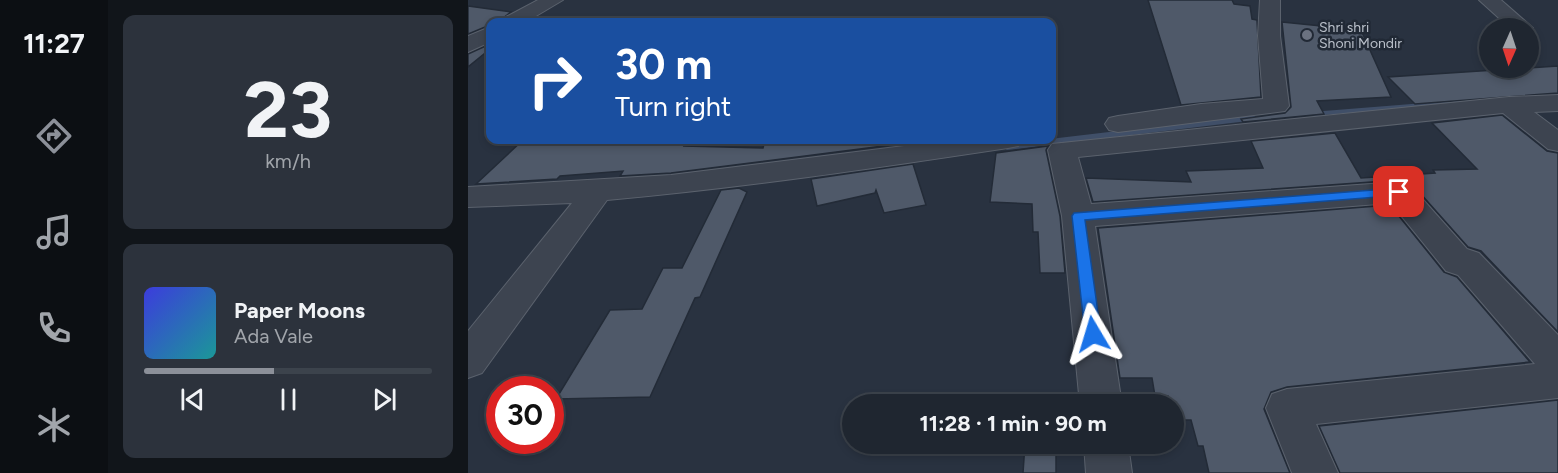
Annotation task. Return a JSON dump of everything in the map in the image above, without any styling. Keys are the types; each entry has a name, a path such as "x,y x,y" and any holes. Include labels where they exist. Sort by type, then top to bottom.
{"street":[{"path":"519,18 553,0"},
{"path":"1056,132 1201,112 1276,106 1269,36 1270,0"},
{"path":"1490,0 1510,18"},
{"path":"468,45 486,35"},
{"path":"1100,394 1078,216 1062,150 1509,105 1558,103"},
{"path":"1509,105 1558,143"},
{"path":"468,197 599,190 853,162 980,144"},
{"path":"468,361 599,190"},
{"path":"1078,216 1399,192 1458,262 1467,262 1558,362"},
{"path":"1316,473 1287,408 1558,380"},
{"path":"1107,454 1109,473"}],"building":[{"path":"1148,0 1232,0 1234,4 1250,6 1252,19 1257,20 1261,97 1181,105"},
{"path":"468,6 511,12 503,18 486,18 486,27 468,34"},
{"path":"1282,22 1361,30 1391,97 1317,101 1324,114 1243,122 1241,119 1285,113 1291,107"},
{"path":"486,46 486,52 468,67 468,54"},
{"path":"1558,66 1558,93 1415,104 1388,77 1479,71 1479,78 1539,78 1539,67"},
{"path":"1502,115 1547,151 1558,153 1558,332 1481,251 1468,247 1411,183 1399,180 1093,202 1086,178 1191,182 1186,171 1263,168 1251,141 1335,133 1361,178 1435,173 1433,170 1477,169 1432,123"},
{"path":"519,144 685,144 684,146 763,148 764,144 891,144 671,173 620,176 623,171 560,176 557,179 476,184"},
{"path":"1048,146 1046,150 1060,216 1065,273 1040,273 1038,232 1033,232 1032,204 990,202 996,153"},
{"path":"913,164 926,205 884,213 876,190 875,193 817,206 811,179"},
{"path":"739,188 747,192 700,297 695,298 650,397 564,399 564,386 610,310 642,309 663,268 682,268 721,190"},
{"path":"1390,205 1444,272 1457,277 1530,362 1287,387 1271,392 1264,409 1290,473 1209,473 1203,446 1198,446 1191,420 1184,420 1184,394 1155,394 1152,378 1120,378 1098,228"},
{"path":"1558,400 1558,473 1340,473 1319,426"},
{"path":"1024,454 1056,454 1056,473 1023,473"}],"waterway":[{"path":"1311,114 1487,100"},
{"path":"1056,141 1253,118"},
{"path":"1007,147 1032,144"}],"place":[{"name":"Shri shri Shoni Mondir","path":"1307,35"}],"route":[{"path":"1093,334 1078,216 1399,192"}]}
